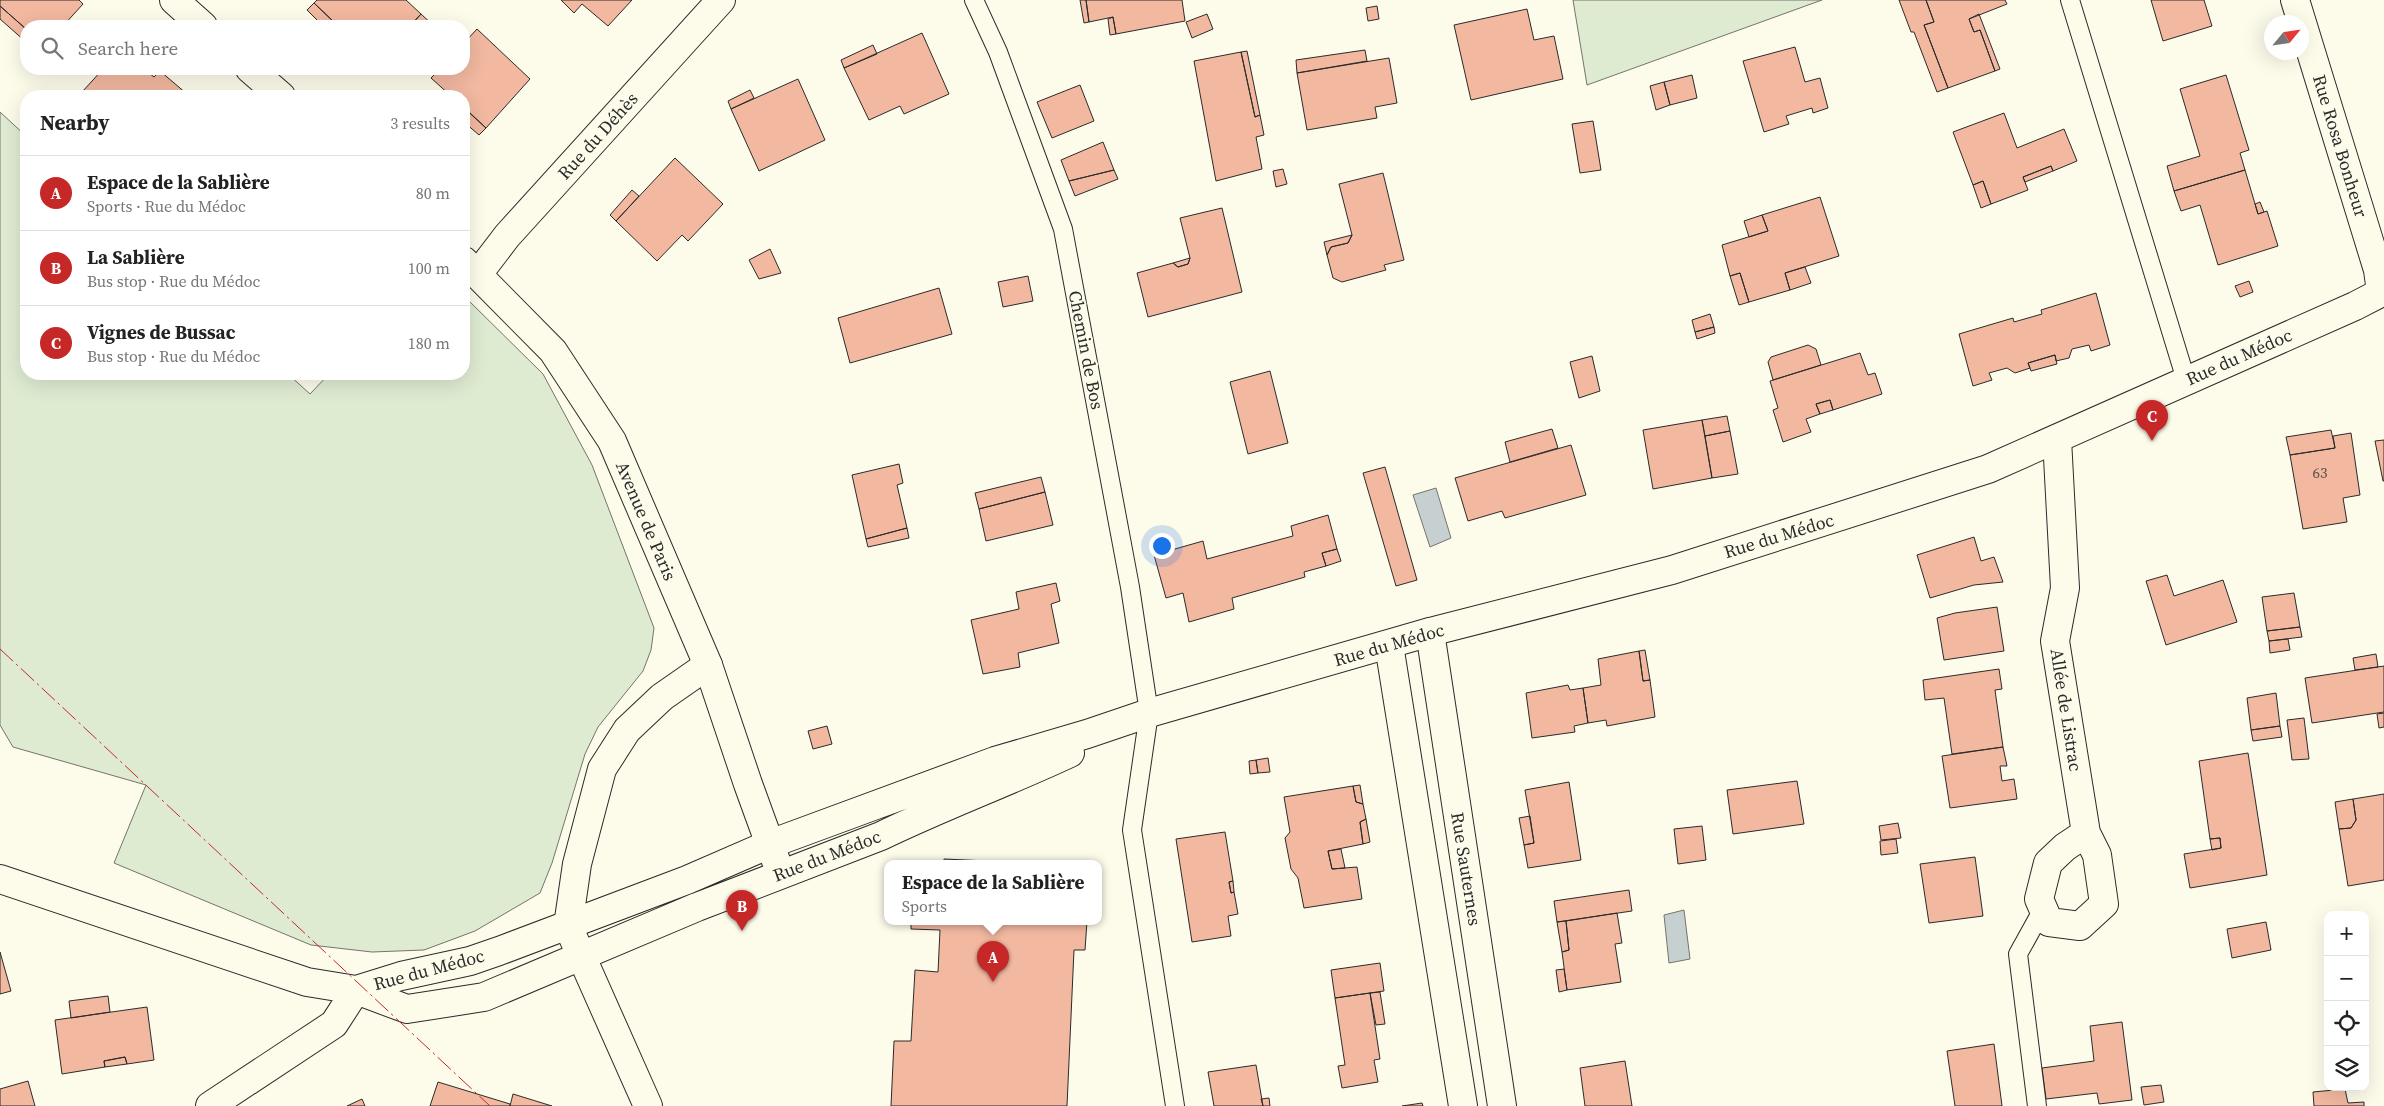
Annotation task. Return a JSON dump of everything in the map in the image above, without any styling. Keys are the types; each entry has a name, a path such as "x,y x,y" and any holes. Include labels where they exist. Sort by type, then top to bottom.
{"street":[{"path":"174,0 196,20"},
{"name":"Rue du Déhès","path":"471,268 507,236 721,0"},
{"name":"Rue Rosa Bonheur","path":"2295,0 2378,270 2383,292"},
{"path":"257,75 274,90"},
{"name":"Avenue de Paris","path":"471,268 553,351 612,440 708,665 765,833 782,874"},
{"name":"Rue du Médoc","path":"356,990 401,976 470,961 568,926 687,880 765,833 1087,734 1149,713 1430,632 1682,567 1988,469 2383,292"},
{"name":"Allée de Listrac","path":"2043,909 2049,922 2080,926 2104,904 2096,855 2086,833 2055,641 2065,588 2057,439"},
{"name":"Rue Sauternes","path":"1430,632 1502,1106"},
{"path":"1390,645 1463,1106"},
{"path":"648,1106 568,926 577,864 602,769 627,730 662,697 708,665"},
{"name":"Rue du Médoc","path":"0,878 307,982 356,990 407,1009 484,997 697,907 881,836 910,822 1006,783 1092,744 1149,713"},
{"path":"2043,909 2039,898 2048,863 2065,847 2086,833"},
{"path":"211,1106 334,1024 356,990"}],"lane":[{"name":"Chemin de Bos","path":"974,0 998,52 1063,229 1130,587 1149,713 1132,830 1175,1106"},
{"path":"2070,0 2186,380"},
{"path":"2037,1106 2018,954 2043,909"}],"green space":[{"path":"1573,0 1822,0 1587,85"},
{"path":"0,112 20,130 20,380 295,380 310,394 323,380 470,380 470,302 543,374 592,465 654,628 651,650 643,671 598,727 585,754 552,863 540,893 475,931 424,950 372,952 311,945 114,863 146,785 13,747 0,725"}],"shaded area":[{"path":"1436,488 1451,538 1430,547 1413,495"},
{"path":"1684,910 1690,959 1669,963 1664,915"}],"building":[{"path":"0,0 79,0 83,4 68,20 20,20 20,24 0,6"},
{"path":"317,0 406,0 421,14 416,20 332,20 314,3"},
{"path":"561,0 632,0 608,26 582,4 574,13"},
{"path":"1080,0 1086,0 1089,22 1084,23"},
{"path":"1086,0 1182,0 1185,21 1116,34 1113,17 1089,22"},
{"path":"1899,0 1926,0 1934,22 1924,25 1948,88 1937,92 1914,32 1911,32"},
{"path":"1926,0 2005,0 2007,4 1969,19 1974,32 1980,30 1995,71 1948,88 1924,25 1934,22"},
{"path":"2151,0 2204,0 2212,26 2163,41"},
{"path":"314,3 332,20 317,20 307,10"},
{"path":"0,6 20,24 20,37 0,19"},
{"path":"1377,6 1379,19 1368,21 1366,8"},
{"path":"1527,9 1534,40 1554,36 1563,79 1471,100 1454,25"},
{"path":"421,14 428,20 416,20"},
{"path":"1207,14 1213,29 1192,38 1186,22"},
{"path":"1979,14 2000,69 1995,71 1980,30 1974,32 1969,19"},
{"path":"1113,17 1116,34 1110,35 1108,19"},
{"path":"477,29 530,79 486,128 470,113 470,90 444,90 431,78 434,75 470,75 470,37"},
{"path":"922,33 949,94 904,114 900,106 869,120 844,68"},
{"path":"873,45 877,54 844,68 841,60"},
{"path":"1795,47 1805,82 1820,78 1828,108 1813,113 1812,108 1786,116 1789,124 1764,132 1743,61"},
{"path":"1365,50 1367,61 1297,73 1296,60"},
{"path":"1247,51 1260,115 1255,117 1241,52"},
{"path":"1241,52 1255,117 1260,115 1264,135 1256,137 1262,169 1216,181 1194,61"},
{"path":"1389,58 1397,103 1375,107 1377,118 1307,130 1297,73"},
{"path":"98,75 152,75 154,77 156,75 165,75 182,90 84,90"},
{"path":"1692,75 1697,98 1670,105 1664,82"},
{"path":"2226,75 2249,150 2240,153 2245,170 2174,191 2167,166 2200,156 2180,89"},
{"path":"798,79 825,140 759,171 731,109"},
{"path":"1664,82 1670,105 1656,110 1650,86"},
{"path":"1080,85 1094,121 1052,138 1037,102"},
{"path":"750,90 754,98 731,109 728,101"},
{"path":"470,113 486,128 479,135 470,127"},
{"path":"2004,113 2017,148 2064,129 2077,161 2053,171 2051,166 2023,177 2028,190 1991,204 1983,181 1973,185 1953,132"},
{"path":"1593,121 1601,170 1580,173 1572,124"},
{"path":"1103,142 1114,170 1069,181 1061,160"},
{"path":"675,158 723,204 688,241 682,235 657,261 616,221"},
{"path":"2051,166 2053,171 2025,182 2023,177"},
{"path":"1283,169 1287,184 1276,187 1273,171"},
{"path":"1114,170 1118,179 1075,196 1069,181"},
{"path":"2245,170 2258,214 2267,211 2278,246 2218,265 2200,205 2181,211 2174,191"},
{"path":"1383,173 1404,260 1384,265 1386,270 1342,282 1333,278 1327,255 1331,247 1348,243 1352,235 1339,184"},
{"path":"1983,181 1991,204 1981,208 1973,185"},
{"path":"632,190 639,196 616,221 610,215"},
{"path":"1820,197 1839,256 1785,273 1790,290 1749,302 1740,273 1730,276 1722,245 1768,231 1762,215"},
{"path":"2260,202 2264,212 2258,214 2255,204"},
{"path":"1222,208 1242,292 1148,317 1137,273 1173,263 1178,267 1188,264 1190,258 1180,218"},
{"path":"1762,215 1768,231 1749,237 1744,221"},
{"path":"1352,235 1348,243 1331,247 1327,255 1324,242"},
{"path":"770,249 781,273 759,279 749,260"},
{"path":"1190,258 1188,264 1178,267 1173,263"},
{"path":"1805,267 1811,283 1790,290 1785,273"},
{"path":"1740,273 1749,302 1739,305 1730,276"},
{"path":"1028,276 1033,301 1003,307 998,282"},
{"path":"2249,281 2253,292 2240,297 2235,286"},
{"path":"939,288 952,334 850,363 838,318"},
{"path":"2096,293 2110,345 2091,351 2089,345 2072,349 2069,358 2056,361 2055,355 2028,363 2030,368 2015,373 2007,368 1989,373 1992,380 1973,386 1959,334 2013,318 2014,322 2042,314 2041,310"},
{"path":"1710,314 1714,327 1695,332 1692,320"},
{"path":"1714,327 1715,333 1697,339 1695,332"},
{"path":"1808,345 1816,349 1821,365 1773,380 1768,362 1771,357"},
{"path":"1860,353 1868,375 1875,373 1882,394 1833,410 1830,400 1816,404 1820,414 1806,419 1811,432 1783,442 1773,410 1778,408 1770,381"},
{"path":"2055,355 2057,364 2031,371 2028,363"},
{"path":"1592,356 1600,391 1579,398 1570,362"},
{"path":"1270,371 1288,443 1248,454 1230,382"},
{"path":"1830,400 1833,410 1820,414 1816,404"},
{"path":"1727,416 1730,431 1705,436 1702,420"},
{"path":"1702,420 1712,478 1653,489 1643,430"},
{"path":"1552,429 1558,448 1510,462 1505,442"},
{"path":"2331,430 2335,448 2290,455 2286,437"},
{"path":"1730,431 1738,474 1712,478 1705,436"},
{"path":"2351,433 2360,495 2343,498 2347,522 2303,529 2290,455 2335,448 2333,436"},
{"path":"2384,440 2384,481 2383,481 2375,441"},
{"path":"1571,445 1586,495 1505,518 1502,511 1468,521 1455,478"},
{"path":"899,464 903,483 897,485 907,528 866,539 852,475"},
{"path":"1385,467 1417,580 1396,586 1363,473"},
{"path":"1041,477 1045,492 979,509 975,493"},
{"path":"1045,492 1053,525 986,541 979,509"},
{"path":"1328,515 1337,549 1322,553 1326,566 1304,572 1305,577 1232,598 1234,609 1189,622 1183,593 1166,598 1154,555 1203,541 1207,559 1293,536 1291,526"},
{"path":"907,528 909,538 868,547 866,539"},
{"path":"1974,537 1981,561 1994,557 2003,582 1974,585 1930,598 1917,555"},
{"path":"1337,549 1341,561 1326,566 1322,553"},
{"path":"2167,575 2174,596 2223,580 2237,622 2166,645 2146,581"},
{"path":"1056,583 1060,601 1051,604 1059,643 1018,653 1020,667 983,674 971,620 1019,609 1016,592"},
{"path":"2294,593 2300,627 2267,631 2262,597"},
{"path":"1997,607 2004,651 1944,660 1937,618 1955,613"},
{"path":"2300,627 2302,637 2269,641 2267,631"},
{"path":"2288,639 2290,650 2270,653 2269,641"},
{"path":"1645,650 1650,680 1643,681 1639,651"},
{"path":"1639,651 1643,681 1650,680 1655,717 1607,726 1606,720 1588,723 1583,688 1601,685 1598,659"},
{"path":"2376,654 2378,667 2355,670 2353,658"},
{"path":"2384,666 2384,712 2312,723 2305,678"},
{"path":"1999,669 2002,689 1995,690 2003,747 1952,754 1944,698 1925,700 1923,680"},
{"path":"1568,685 1570,690 1583,688 1588,723 1574,726 1575,732 1532,738 1526,693"},
{"path":"2276,693 2280,726 2251,730 2247,698"},
{"path":"2384,713 2384,727 2379,728 2377,714"},
{"path":"2304,718 2309,759 2292,760 2287,720"},
{"path":"827,726 832,744 813,749 808,731"},
{"path":"2280,726 2282,737 2253,741 2251,730"},
{"path":"2003,747 2007,766 2000,766 2002,781 2014,779 2017,799 1950,808 1942,756"},
{"path":"2248,753 2267,875 2190,888 2184,854 2221,848 2220,838 2210,839 2199,761"},
{"path":"1268,758 1270,772 1258,773 1256,760"},
{"path":"1256,760 1258,773 1250,774 1249,761"},
{"path":"1797,781 1804,824 1733,834 1727,790"},
{"path":"1569,782 1581,860 1528,868 1524,845 1534,843 1525,790"},
{"path":"1360,785 1363,804 1356,802 1353,786"},
{"path":"1353,786 1356,802 1363,804 1366,819 1360,822 1363,844 1328,851 1332,869 1357,867 1362,899 1304,908 1298,878 1291,869 1285,838 1290,832 1284,797"},
{"path":"2384,794 2384,880 2348,886 2339,829 2351,828 2356,820 2353,799"},
{"path":"2353,799 2356,820 2351,828 2339,829 2335,802"},
{"path":"1530,816 1534,843 1524,845 1519,818"},
{"path":"1366,819 1370,842 1363,844 1360,822"},
{"path":"1898,823 1901,838 1881,840 1879,826"},
{"path":"1702,826 1706,860 1678,864 1674,829"},
{"path":"1225,832 1233,881 1229,882 1231,893 1234,892 1238,914 1228,916 1231,936 1192,942 1176,839"},
{"path":"2220,838 2221,848 2212,850 2210,839"},
{"path":"1896,839 1898,853 1881,855 1880,841"},
{"path":"1341,849 1345,868 1332,869 1328,851"},
{"path":"1975,857 1983,916 1929,923 1920,864"},
{"path":"1233,881 1234,892 1231,893 1229,882"},
{"path":"1629,890 1632,911 1557,922 1554,901"},
{"path":"1617,913 1622,943 1615,944 1621,982 1567,990 1562,952 1569,950 1566,921"},
{"path":"1566,921 1569,950 1562,952 1557,922"},
{"path":"2266,922 2271,950 2232,958 2227,929"},
{"path":"911,925 1087,925 1085,950 1074,950 1067,1106 891,1106 894,1041 911,1041 915,970 938,972 940,930 911,929"},
{"path":"0,952 11,991 0,994"},
{"path":"1380,963 1384,991 1335,998 1331,970"},
{"path":"1564,969 1567,990 1559,992 1556,970"},
{"path":"1380,992 1385,1024 1376,1025 1370,993"},
{"path":"1370,993 1380,1059 1374,1060 1378,1082 1342,1088 1338,1066 1345,1065 1335,998"},
{"path":"108,996 110,1012 71,1018 69,1001"},
{"path":"147,1007 154,1060 127,1064 125,1057 104,1061 105,1067 62,1074 55,1020"},
{"path":"2122,1022 2132,1100 2099,1104 2097,1093 2046,1099 2042,1068 2094,1061 2090,1026"},
{"path":"1994,1044 2002,1106 1955,1106 1947,1051"},
{"path":"125,1057 127,1064 105,1067 104,1061"},
{"path":"1625,1061 1632,1106 1585,1106 1580,1068"},
{"path":"1256,1065 1263,1106 1214,1106 1208,1072"},
{"path":"28,1081 35,1106 0,1106 0,1089"},
{"path":"438,1082 510,1104 510,1106 430,1106"},
{"path":"2161,1085 2164,1102 2144,1105 2141,1087"},
{"path":"2345,1091 2348,1103 2364,1102 2364,1106 2314,1106 2313,1092"},
{"path":"513,1094 552,1106 510,1106"},
{"path":"1269,1098 1270,1106 1263,1106 1261,1099"},
{"path":"362,1099 365,1106 347,1106"},
{"path":"1422,1103 1423,1106 1402,1106"}],"power":[{"path":"0,649 490,1106"}],"place":[{"name":"Vignes de Bussac","path":"2152,441"},
{"name":"La Sablière","path":"742,931"},
{"name":"Espace de la Sablière","path":"993,982"}]}
